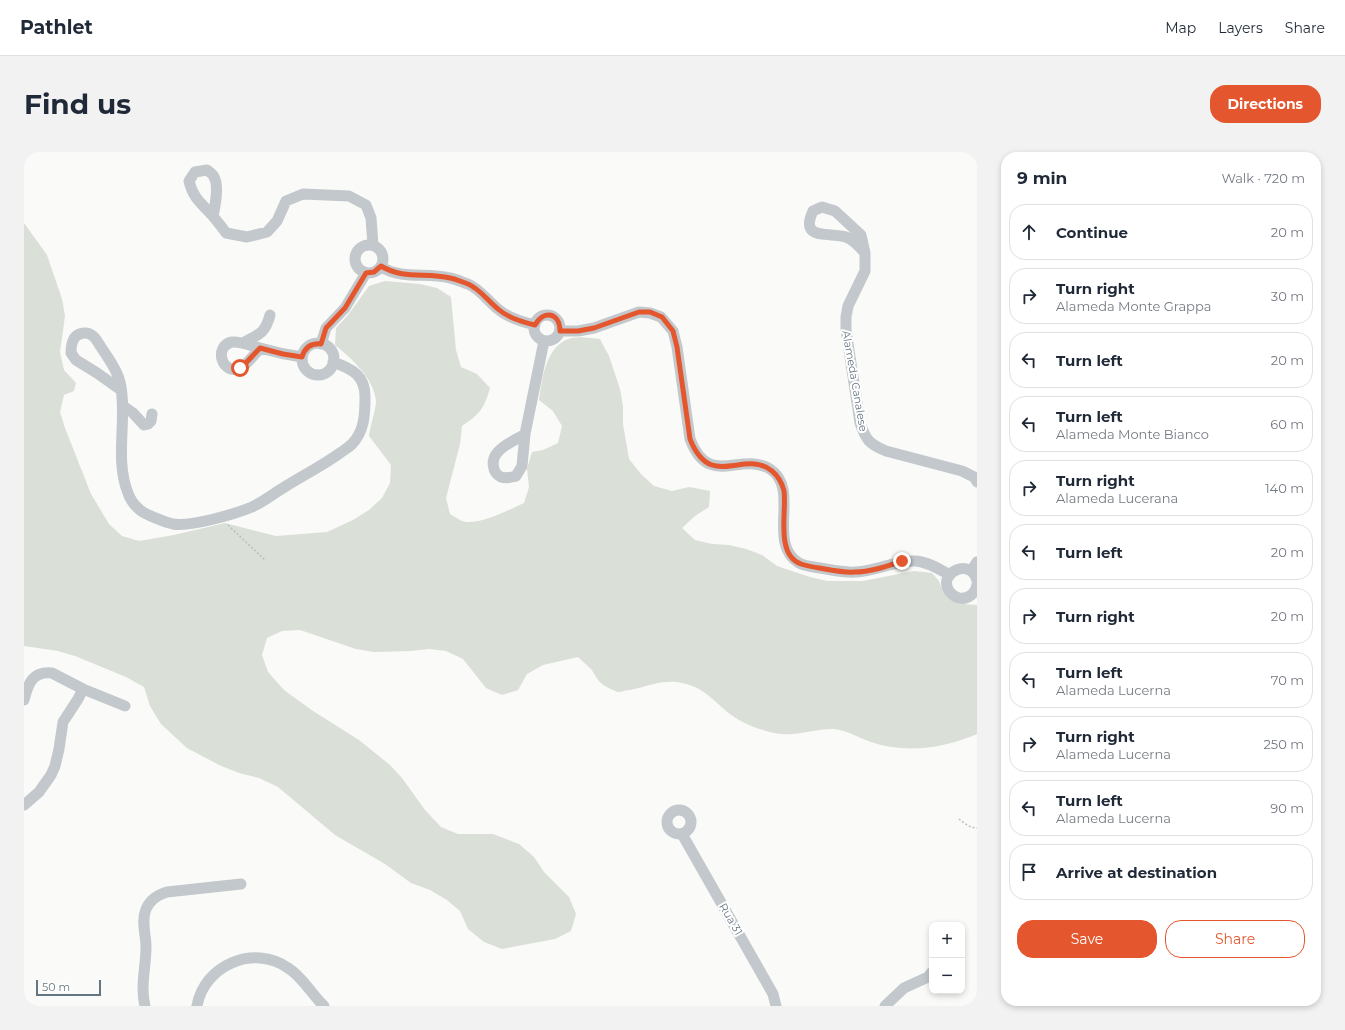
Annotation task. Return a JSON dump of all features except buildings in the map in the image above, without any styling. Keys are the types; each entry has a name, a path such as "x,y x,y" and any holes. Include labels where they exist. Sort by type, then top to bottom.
{"street":[{"path":"213,216 226,234 247,237 267,232 277,222 286,201 297,196 303,194 320,194 349,196 366,206 371,218 374,245"},
{"name":"Alameda Canalese","path":"866,253 855,242 846,237 815,234 810,228 808,220 813,211 822,207 835,211 861,236 866,253 865,271 848,306 846,317 846,330 860,423 865,438 874,446 886,451 962,471 974,477 977,482"},
{"path":"369,244 374,245 381,250 384,258 381,266 374,272 366,273 361,271 356,264 355,255 360,247 369,244"},
{"path":"381,266 389,271 405,275 449,278 469,285 487,298 498,310 510,317 535,325"},
{"path":"321,344 326,328 345,308 366,273"},
{"path":"560,331 578,331 594,328 639,312 650,312 662,317 673,331 677,347 690,439 694,451 702,460 711,465 722,467 750,464 763,466 771,470 779,478 784,492 785,541 792,557 800,564 838,571 856,572 902,561 918,561 950,575"},
{"path":"243,343 262,332 266,327 270,315"},
{"path":"544,315 551,315 557,318 560,324 560,331 558,336 554,339 544,341 538,337 535,331 535,325 538,319 544,315"},
{"path":"121,390 97,372 76,360 71,353 73,339 77,334 86,332 93,336 112,365 119,380 121,390 123,406 122,460 124,478 133,504 140,510 174,524 188,524 219,517 253,506 332,458 352,444 361,432 365,416 365,387 354,372 346,366 333,362"},
{"path":"526,434 544,341"},
{"path":"260,348 240,368 231,369 227,367 222,360 222,351 224,347 232,342 243,343 283,354 302,357"},
{"path":"316,343 321,344 329,348 333,357 333,362 331,367 323,374 312,374 304,367 302,357 307,348 316,343"},
{"path":"123,406 133,413 144,425 148,424 152,414"},
{"path":"974,566 976,588 967,597 958,598 954,596 947,584 950,575 957,569 974,566"},
{"path":"24,700 30,681 36,676 44,673 52,673 126,706"},
{"path":"24,805 39,792 55,766 63,722 84,688"},
{"name":"Rua 31","path":"682,834 774,994 776,1006"},
{"path":"145,1006 143,994 146,952 144,919 146,908 149,903 157,896 167,892 240,884"},
{"path":"197,1006 203,988 210,978 219,970 238,960 258,958 274,961 289,968 301,979 312,994 324,1006"},
{"path":"885,1006 904,988 929,976"}],"path":[{"path":"219,517 266,561"},
{"path":"958,819 977,828"}],"shaded area":[{"path":"24,223 47,255 62,299 65,316 60,352 64,370 76,383 74,391 64,395 60,412 65,428 91,494 109,524 122,536 139,541 174,535 225,523 276,536 327,532 353,520 369,510 382,498 390,483 391,465 369,436 376,402 375,393 367,377 348,356 335,345 336,328 348,315 369,286 385,281 420,284 437,288 451,297 456,350 461,367 477,374 490,388 483,406 473,418 462,426 460,444 446,498 450,514 463,521 473,522 496,516 524,503 529,487 527,469 532,452 543,450 558,443 562,426 553,411 539,400 543,375 549,358 559,345 570,338 583,337 600,339 609,356 620,389 623,406 623,424 629,459 641,474 654,486 672,491 689,487 710,491 709,507 695,516 682,528 695,540 746,549 762,555 777,566 827,581 863,581 914,571 932,573 939,581 943,592 951,600 963,604 977,605 977,734 952,743 938,746 925,748 898,748 871,742 844,731 834,729 791,734 773,733 741,721 730,714 710,696 686,684 678,682 664,682 630,690 619,692 616,691 602,684 591,669 578,657 543,665 527,674 518,690 502,695 486,688 463,659 446,651 429,649 374,652 356,649 300,630 282,631 267,638 262,655 268,672 284,690 313,711 359,740 390,765 402,778 425,810 441,827 458,834 493,834 519,844 534,857 544,872 569,897 576,914 571,931 555,939 502,949 484,942 468,929 460,911 447,900 430,890 411,883 385,864 335,835 278,787 259,778 239,773 219,765 187,748 161,724 150,706 144,687 126,677 75,656 58,651 24,646"}],"route":[{"path":"240,368 260,348 302,357 304,352 311,345 316,343 321,344 326,328 345,308 366,273 374,272 381,266 389,271 405,275 449,278 469,285 487,298 498,310 522,322 535,325 538,319 544,315 551,315 557,318 560,324 560,331 578,331 594,328 639,312 650,312 662,317 673,331 677,347 690,439 694,451 702,460 711,465 722,467 750,464 763,466 771,470 779,478 784,492 785,541 792,557 800,564 838,571 856,572 902,561"}]}
